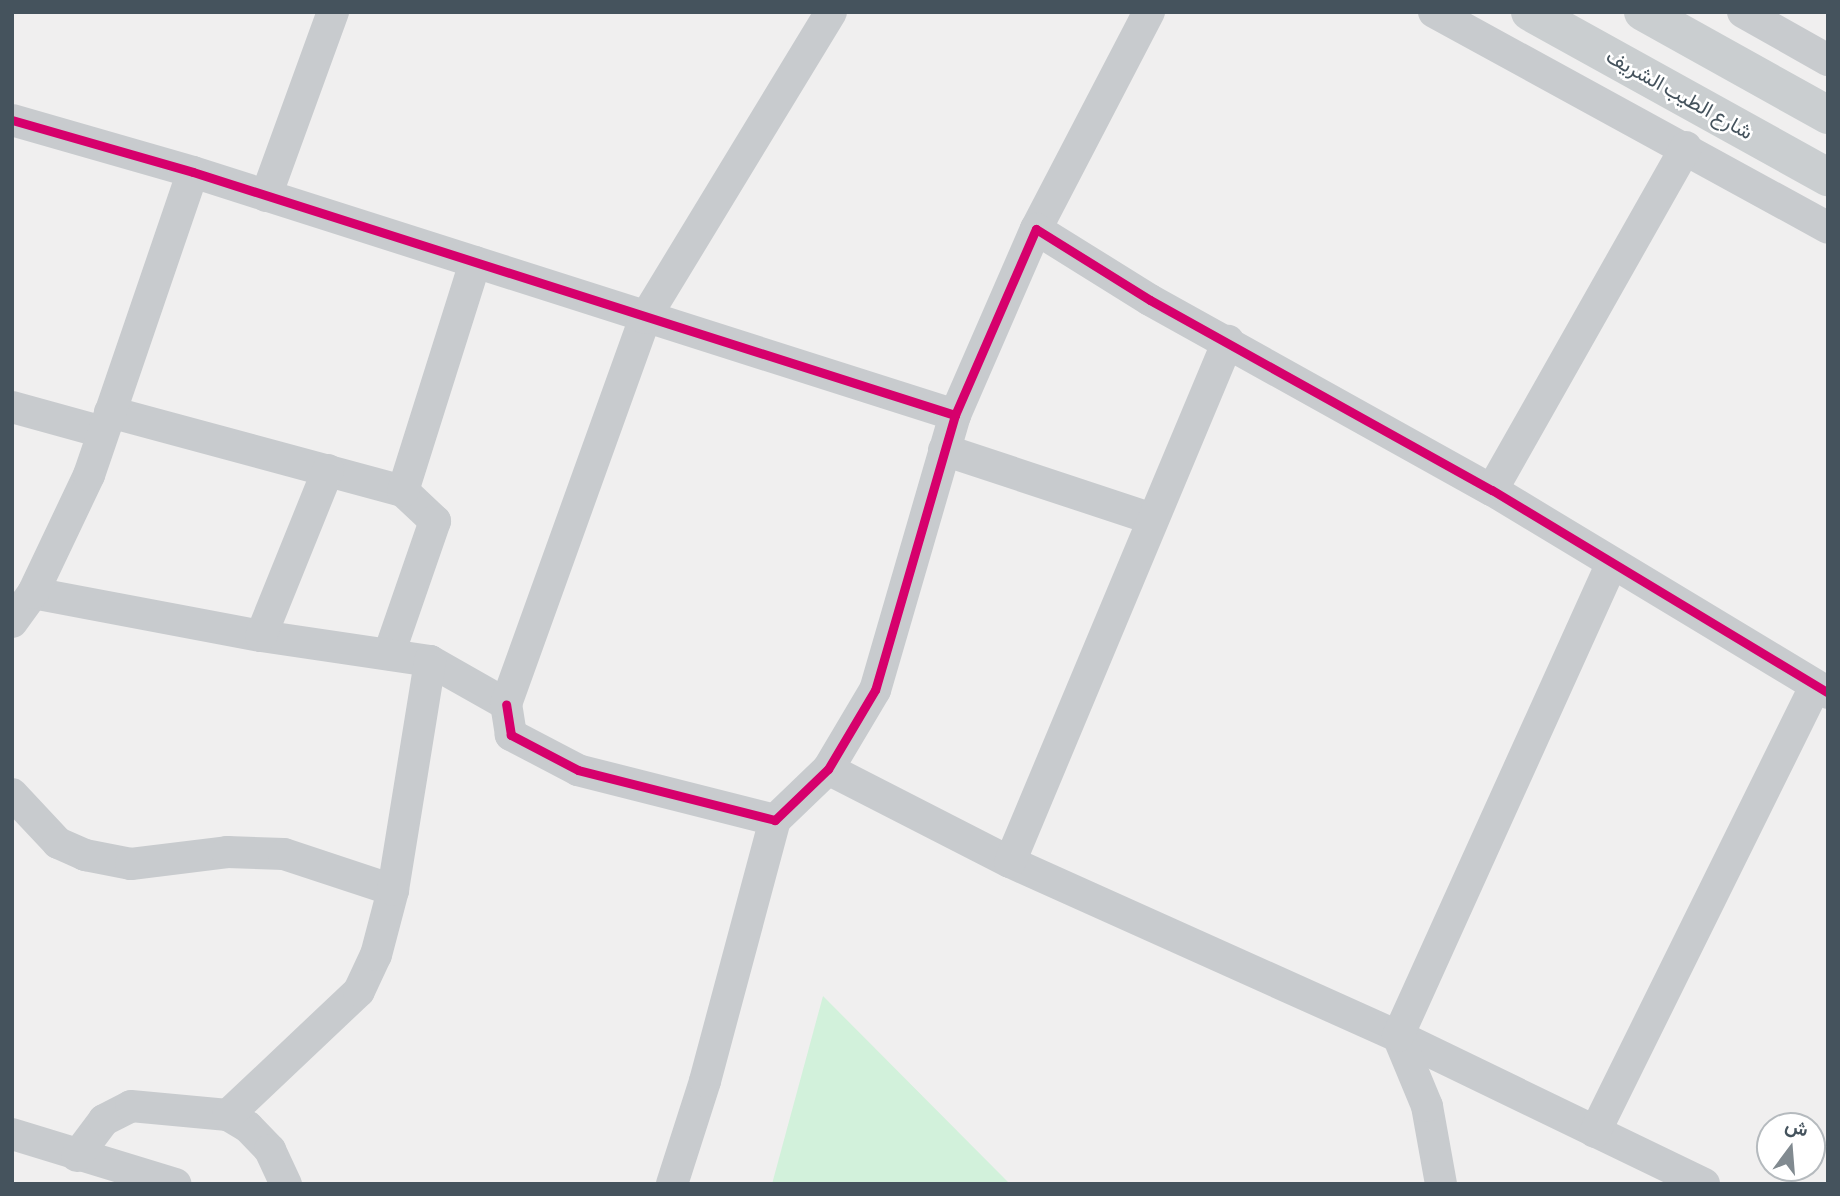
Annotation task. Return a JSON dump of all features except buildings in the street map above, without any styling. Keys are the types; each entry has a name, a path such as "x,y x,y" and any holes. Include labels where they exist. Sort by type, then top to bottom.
{"main road":[{"name":"شارع الطيب الشريف","path":"1530,12 1828,177"},
{"path":"1643,12 1828,115"}],"street":[{"path":"266,196 333,12"},
{"path":"775,820 578,770 511,735 506,704 645,318 831,12"},
{"path":"672,1184 705,1081 775,820 828,769 883,668 955,415 1036,229 1149,12"},
{"path":"1434,12 1686,147 1828,228"},
{"path":"1743,12 1828,60"},
{"path":"12,120 193,172 955,415"},
{"path":"1492,490 1686,147"},
{"path":"12,622 33,593 89,475 193,172"},
{"path":"1036,229 1150,300 1492,490 1821,689 1595,1132"},
{"path":"403,491 475,262"},
{"path":"1010,862 1228,341"},
{"path":"12,407 107,422 328,470 403,491 435,521 390,654"},
{"path":"944,450 1153,519"},
{"path":"261,636 328,470"},
{"path":"1441,1184 1427,1106 1398,1036 1612,563"},
{"path":"33,593 261,636 430,661 506,704"},
{"path":"228,1115 359,991 376,955 393,890 430,661"},
{"path":"828,769 1010,862 1398,1036 1704,1184"},
{"path":"12,793 58,843 85,855 131,864 226,852 284,854 393,890"},
{"path":"77,1156 104,1121 131,1106 228,1115 270,1150 286,1184"},
{"path":"12,1135 176,1184"}],"green space":[{"path":"823,996 1010,1184 772,1184"}],"cycle path":[{"path":"12,120 193,172 955,415 875,690 828,769 775,820 578,770 511,735 506,704"},
{"path":"955,415 1036,229 1150,300 1492,490 1828,693"}]}
